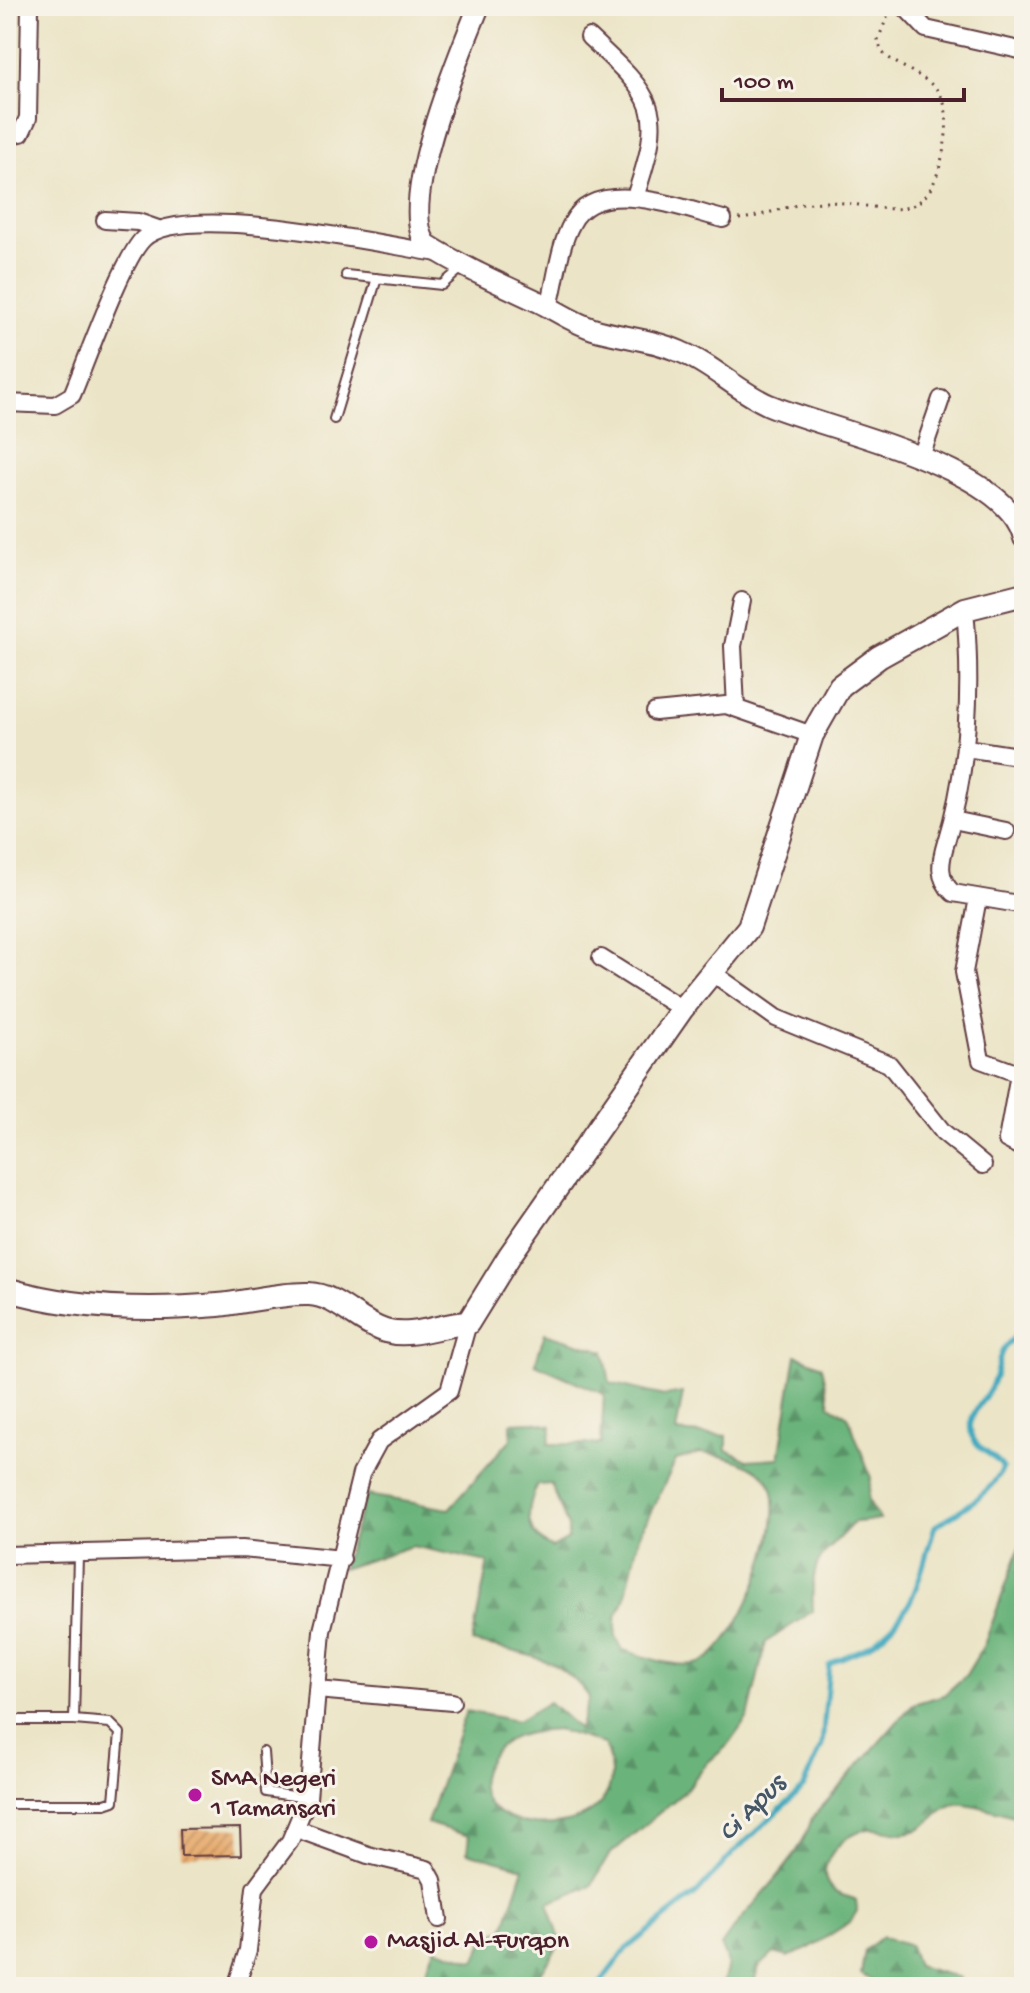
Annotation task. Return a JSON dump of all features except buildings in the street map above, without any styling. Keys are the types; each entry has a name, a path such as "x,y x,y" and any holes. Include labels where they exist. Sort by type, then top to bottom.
{"main road":[{"path":"6,1289 31,1297 101,1306 154,1307 214,1305 312,1294 388,1332 416,1334 443,1324 468,1323 510,1255 682,1009 755,917 812,735 831,698 851,676 965,609 1024,594"}],"street":[{"path":"6,136 21,133 28,118 30,6"},
{"path":"479,6 437,117 416,218 426,244 595,329 648,339 696,358 738,390 781,410 921,457 972,482 1018,518 1024,538"},
{"path":"904,6 926,29 1024,51"},
{"path":"589,37 619,65 649,102 654,120 651,151 635,197"},
{"path":"549,307 570,225 577,214 597,201 635,197 723,219"},
{"path":"105,220 138,222 158,229 192,223 236,223 442,254"},
{"path":"6,403 55,405 72,395 135,249 158,229"},
{"path":"921,457 941,399"},
{"path":"736,708 733,646 742,601"},
{"path":"965,609 970,661 966,748 953,820 940,864 945,885 953,893 1024,905"},
{"path":"655,712 717,704 812,735"},
{"path":"966,748 1024,757"},
{"path":"953,820 1006,831"},
{"path":"978,898 964,972 981,1060 1021,1075 1007,1140 1024,1149"},
{"path":"601,958 682,1009"},
{"path":"710,971 776,1018 889,1064 943,1132 983,1165"},
{"path":"236,1987 248,1950 255,1888 297,1829 308,1798 326,1609 342,1559 361,1474 379,1441 449,1391 468,1323"},
{"path":"6,1555 242,1549 342,1559"},
{"path":"317,1690 452,1702"},
{"path":"297,1829 368,1855 427,1869 433,1880 439,1919"}],"lane":[{"path":"346,275 442,285 465,266"},
{"path":"334,419 377,278"},
{"path":"74,1720 78,1555"},
{"path":"6,1720 110,1723 120,1733 114,1801 105,1804 6,1804"},
{"path":"263,1752 266,1792 308,1798"}],"path":[{"path":"723,219 746,218 811,203 898,208 924,200 931,192 946,140 944,102 932,86 881,51 878,40 892,6"}],"green space":[{"path":"545,1333 604,1351 610,1383 664,1396 683,1393 676,1432 727,1436 727,1450 747,1460 779,1458 796,1355 822,1366 830,1405 848,1416 871,1478 868,1500 880,1520 854,1522 825,1552 813,1580 813,1611 766,1642 748,1717 728,1745 706,1764 684,1792 609,1855 591,1886 548,1903 561,1942 532,1987 420,1987 435,1948 475,1961 487,1935 504,1929 524,1868 467,1852 469,1836 427,1823 466,1711 517,1721 549,1702 579,1729 589,1697 565,1672 551,1664 522,1653 472,1642 488,1562 412,1546 342,1569 366,1495 449,1509 511,1439 511,1423 534,1422 552,1426 549,1444 601,1444 604,1394 535,1364","holes":["700,1453 749,1465 770,1484 774,1502 773,1526 766,1555 742,1613 727,1638 711,1656 686,1665 623,1650 616,1637 616,1617 625,1599 639,1536 676,1460","551,1484 568,1527 568,1539 552,1548 536,1536 529,1513 538,1485","558,1730 604,1744 611,1779 599,1804 576,1819 547,1824 517,1821 494,1809 482,1789 488,1761 501,1745 528,1733"]},
{"path":"1024,1535 1024,1819 979,1806 956,1804 944,1809 923,1827 910,1832 880,1829 859,1831 832,1853 825,1873 834,1891 856,1900 857,1911 850,1922 806,1950 788,1957 774,1953 759,1967 752,1987 720,1987 727,1966 721,1946 796,1853 812,1818 913,1704 944,1695 966,1675 984,1645"},
{"path":"881,1937 910,1946 917,1966 960,1978 957,1987 883,1987 861,1974 865,1950"}],"waterway":[{"name":"Ci Apus","path":"597,1987 626,1949 697,1893 734,1852 804,1787 822,1745 829,1665 868,1646 900,1618 915,1591 935,1526 983,1494 1003,1468 973,1438 971,1423 991,1387 1002,1351 1024,1329"}],"place":[{"name":"SMA Negeri 1 Tamansari","path":"195,1795"},
{"name":"Masjid Al-Furqon","path":"371,1942"}]}
